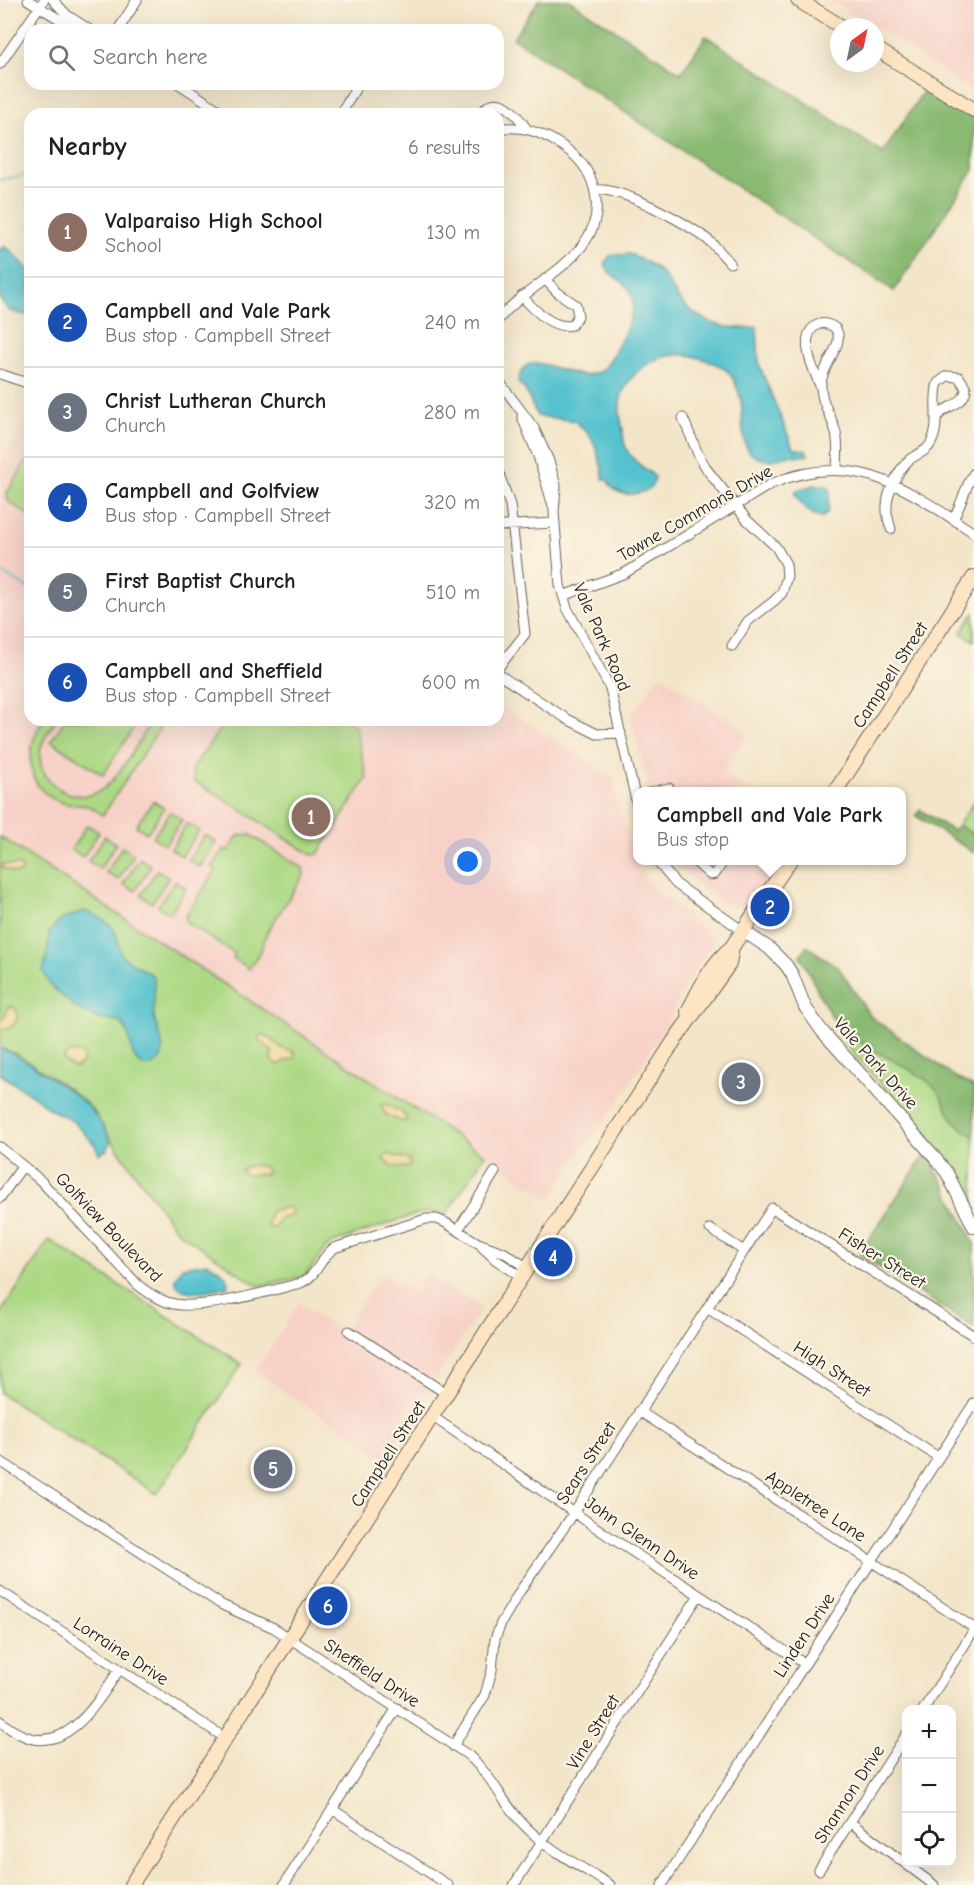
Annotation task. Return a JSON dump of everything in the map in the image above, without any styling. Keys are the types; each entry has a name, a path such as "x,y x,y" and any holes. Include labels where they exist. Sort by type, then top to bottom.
{"main road":[{"path":"798,0 830,20"},
{"path":"884,54 974,110"},
{"name":"Campbell Street","path":"838,787 974,577"},
{"name":"Campbell Street","path":"131,1885 674,1041 700,987 719,958 732,947 787,865"}],"street":[{"path":"28,0 42,4 69,24"},
{"path":"53,0 67,15 81,24"},
{"path":"122,24 137,0"},
{"path":"28,24 42,4"},
{"path":"0,64 24,30"},
{"path":"188,90 216,108"},
{"path":"344,108 355,90"},
{"path":"486,108 489,105 504,105 517,114 526,128"},
{"path":"504,128 526,128 549,138 577,157 586,169 595,190 596,217 589,237 576,254 522,296 504,314"},
{"path":"595,190 611,191 655,209 709,242 730,263"},
{"path":"522,296 535,310 557,324 565,327 572,325 578,316 576,305 557,292 545,279"},
{"path":"821,388 825,365 838,345 840,337 835,328 826,324 817,325 812,329 808,340 808,357 836,433 837,471"},
{"path":"0,374 24,382"},
{"path":"891,529 886,504 905,465 931,444 936,419 938,383 947,375 959,377 966,388 964,396 956,404 942,410 936,419"},
{"name":"Vale Park Road","path":"504,389 519,410 538,456 554,512 557,574 563,596 606,678 634,787"},
{"path":"683,418 702,461 751,525 780,552 786,564 787,576 784,588 778,597 748,621 732,646"},
{"name":"Towne Commons Drive","path":"563,596 625,573 735,505 782,479 814,472 837,471 868,475 895,484 974,533"},
{"path":"953,519 958,511 965,487 974,473"},
{"path":"504,488 510,505 525,634 504,660"},
{"path":"504,526 555,523"},
{"path":"504,678 567,719 597,734 621,733"},
{"path":"659,865 682,888 743,931"},
{"path":"698,865 710,874 715,874 721,865"},
{"name":"Vale Park Drive","path":"743,931 769,948 786,965 806,1007 822,1031 931,1153 946,1173 974,1227"},
{"name":"Golfview Boulevard","path":"0,1147 45,1185 138,1285 154,1296 180,1305 207,1304 301,1283 313,1276 327,1254 334,1248 426,1219 437,1219 478,1243 503,1252 525,1273"},
{"path":"0,1198 22,1167"},
{"path":"458,1230 495,1172"},
{"name":"Sears Street","path":"453,1746 485,1695 492,1670 495,1639 501,1623 772,1208"},
{"name":"Fisher Street","path":"772,1208 974,1336"},
{"path":"710,1229 744,1251"},
{"name":"High Street","path":"707,1308 938,1457"},
{"path":"349,1331 447,1394"},
{"name":"Linden Drive","path":"663,1885 974,1403"},
{"name":"Appletree Lane","path":"639,1411 974,1629"},
{"name":"John Glenn Drive","path":"433,1417 574,1513 805,1664"},
{"name":"Sheffield Drive","path":"0,1461 222,1605 259,1620 290,1639 453,1746 481,1766 520,1821 543,1841 610,1885"},
{"name":"Lorraine Drive","path":"0,1591 225,1738"},
{"name":"Vine Street","path":"514,1885 699,1595"},
{"path":"926,1705 974,1629"},
{"path":"0,1721 21,1735 36,1739 67,1733 90,1711 119,1670"},
{"path":"284,1885 397,1708"},
{"name":"Shannon Drive","path":"819,1870 902,1741"},
{"path":"333,1809 448,1885"},
{"path":"850,1822 934,1885"}],"shaded area":[{"path":"830,0 974,0 974,92 884,33 884,18 860,18"},
{"path":"24,427 24,726 504,726 504,707 613,778 618,804 633,850 633,865 638,865 657,892 709,933 713,943 679,996 668,1024 605,1121 591,1136 550,1199 0,837 0,464"},
{"path":"660,674 748,733 722,773 744,787 648,787 631,715"},
{"path":"678,865 776,865 751,900 736,907 731,907 695,883"},
{"path":"382,1273 414,1292 427,1273 481,1308 386,1458 255,1372 299,1303 342,1333"}],"green space":[{"path":"539,0 569,0 681,73 706,36 883,153 926,87 974,118 974,170 894,291 513,38"},
{"path":"24,465 24,512 8,501 7,493"},
{"path":"974,613 974,641 961,633"},
{"path":"40,726 52,726 40,754 41,765 46,776 61,790 82,796 93,794 109,784 123,767 148,726 161,726 103,815 91,807 63,803 50,797 41,789 31,768 33,744"},
{"path":"61,726 135,726 103,775 51,741"},
{"path":"222,726 355,726 367,778 318,854 312,855 194,782 192,769"},
{"path":"153,801 164,808 147,833 136,826"},
{"path":"974,802 974,835 958,825"},
{"path":"920,810 953,831 958,825 974,835 974,853 916,816"},
{"path":"170,812 182,820 165,845 153,837"},
{"path":"187,823 199,831 182,856 171,849"},
{"path":"87,825 99,832 83,857 71,850"},
{"path":"249,834 303,868 304,875 267,932 261,950 249,969 233,958 235,954 187,923 185,917 216,870 212,867 224,849 228,851 238,836"},
{"path":"205,835 216,842 200,867 188,860"},
{"path":"105,836 116,844 100,869 88,861"},
{"path":"0,837 485,1155 446,1215 427,1212 417,1214 332,1243 302,1277 258,1286 176,1230 87,1104 68,1088 15,1053 0,1048"},
{"path":"122,847 134,855 118,880 106,872"},
{"path":"140,858 151,866 135,891 123,884"},
{"path":"157,870 169,877 152,903 141,895"},
{"path":"175,881 186,888 170,914 158,906"},
{"path":"807,946 839,968 870,1016 958,1079 974,1087 974,1136 955,1122 939,1093 931,1084 909,1069 862,1044 841,1028 830,1013 800,956"},
{"path":"832,1016 854,1037 931,1083 939,1092 955,1122 974,1136 974,1203 945,1154 851,1051"},
{"path":"924,1156 940,1176 974,1243 974,1328 859,1254"},
{"path":"49,1240 242,1364 157,1494 0,1393 0,1314"}],"sand":[{"path":"3,864 20,866 23,870 17,874 2,868"},
{"path":"13,1006 18,1014 15,1023 10,1028 0,1030 0,1020 5,1017 8,1007"},
{"path":"261,1034 282,1048 294,1052 295,1058 278,1065 272,1060 272,1051 258,1039"},
{"path":"76,1052 83,1055 83,1059 82,1063 75,1068 66,1063 63,1058 67,1054"},
{"path":"386,1104 402,1112 407,1120 402,1122 385,1114 381,1105"},
{"path":"387,1154 409,1160 410,1166 399,1168 392,1166 383,1159"},
{"path":"254,1165 264,1167 268,1172 247,1175 241,1171 245,1167"},
{"path":"289,1207 292,1211 290,1216 279,1219 274,1228 268,1228 271,1211"}],"water":[{"path":"4,247 9,249 24,265 24,314 10,311 0,300 0,249"},
{"path":"628,254 660,272 687,308 705,320 736,328 757,327 759,364 792,445 795,449 806,450 808,455 788,455 772,460 760,459 752,454 744,438 741,400 732,377 718,365 693,356 670,355 649,363 632,378 621,398 620,414 626,448 635,460 655,477 653,483 645,491 626,494 614,489 606,479 603,479 602,468 588,433 576,421 537,416 526,391 518,382 523,369 530,364 540,363 576,374 588,375 603,369 612,357 631,316 633,301 626,286 609,272 605,262 610,256"},
{"path":"815,485 826,485 830,489 828,512 823,517 814,515 806,509 795,494 797,490"},
{"path":"84,911 99,917 108,924 115,933 123,957 153,976 154,1017 163,1048 160,1060 151,1066 144,1065 135,1059 127,1032 119,1021 99,1019 76,1008 50,985 43,971 49,933 59,921"},
{"path":"0,1048 31,1064 87,1105 107,1133 110,1144 107,1150 99,1154 95,1145 73,1121 48,1108 0,1074"},
{"path":"207,1263 226,1275 227,1287 197,1292 182,1290 178,1286 175,1279 182,1267"}],"waterway":[{"path":"0,180 24,175"},
{"path":"0,572 24,586"}],"place":[{"name":"Valparaiso High School","path":"311,817"},
{"name":"Campbell and Vale Park","path":"770,907"},
{"name":"Christ Lutheran Church","path":"741,1082"},
{"name":"Campbell and Golfview","path":"553,1257"},
{"name":"First Baptist Church","path":"273,1469"},
{"name":"Campbell and Sheffield","path":"328,1606"}]}
